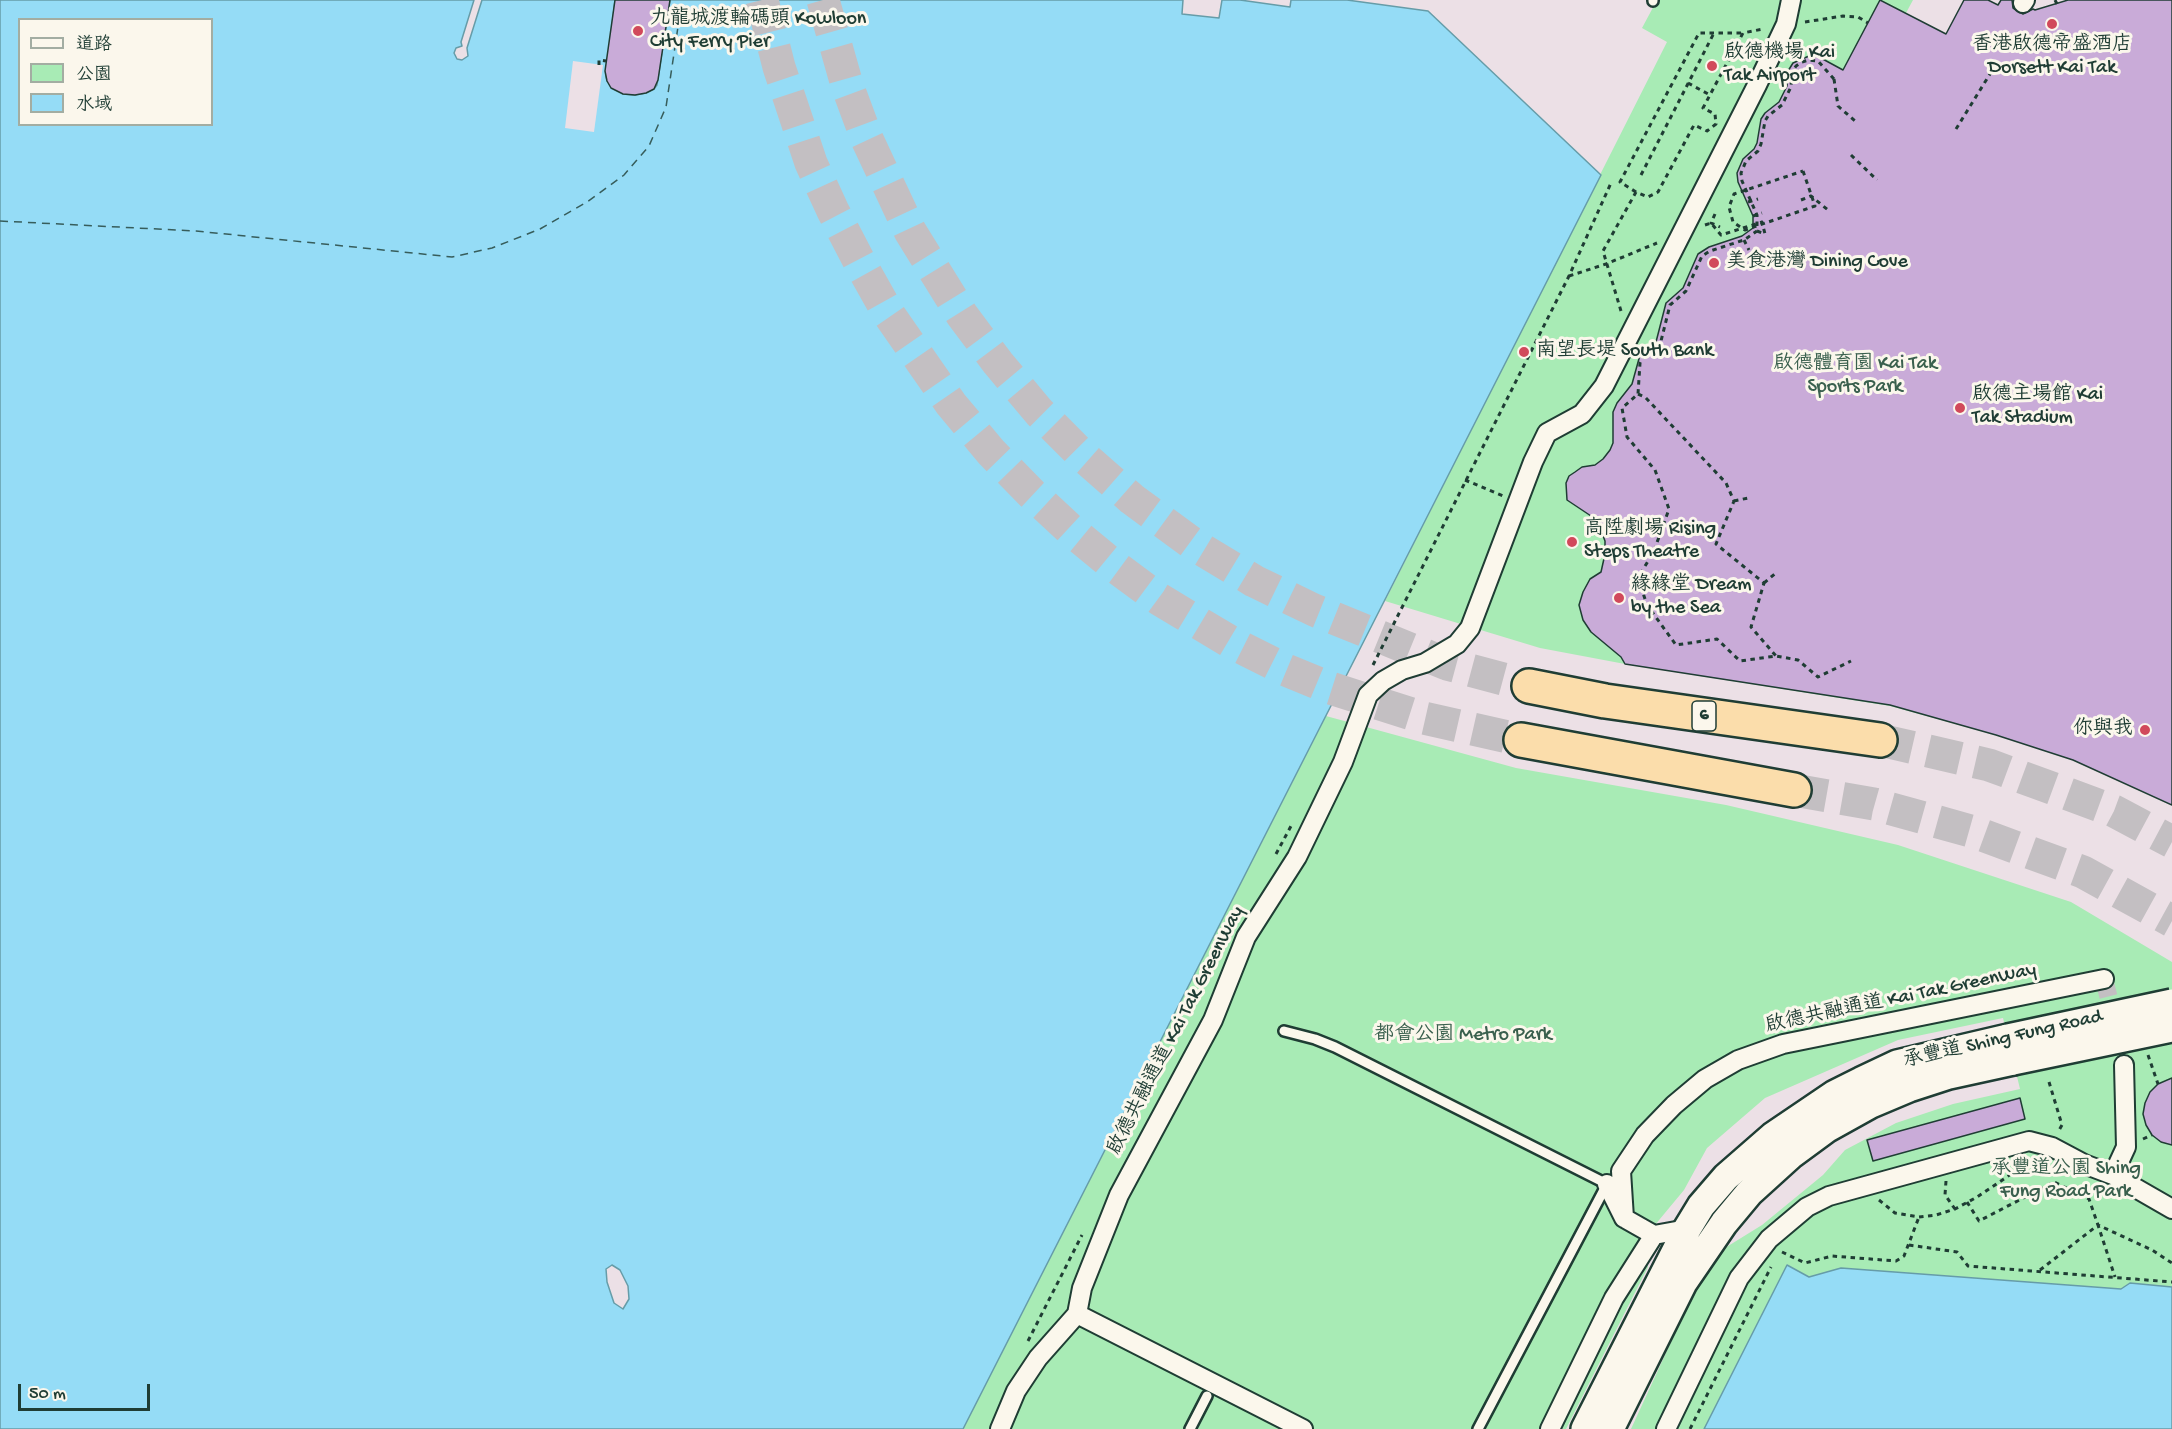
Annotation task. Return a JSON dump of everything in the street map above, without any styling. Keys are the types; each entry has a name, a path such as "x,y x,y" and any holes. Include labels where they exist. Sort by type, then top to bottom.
{"highway":[{"name":"6","path":"1529,686 1605,701 1880,740"},
{"path":"1521,740 1794,790"}],"main road":[{"name":"承豐道 Shing Fung Road","path":"1610,1429 1683,1282 1724,1223 1749,1194 1792,1155 1826,1129 1871,1104 2011,1050 2172,1003"},
{"name":"承豐道 Shing Fung Road","path":"1585,1429 1686,1229 1701,1206 1726,1177 1773,1136 1835,1094 1897,1064 2172,1028"}],"street":[{"path":"1518,503 1533,462 1547,433 1582,414 1604,386 1786,24 1791,0"},
{"name":"啟德共融通道 Kai Tak GreenWay","path":"1000,1429 1016,1391 1033,1366 1077,1314 1082,1288 1119,1195 1213,1020 1245,937 1297,857 1343,762 1368,695 1383,681 1402,670 1425,663 1457,644 1470,628 1518,503"},
{"name":"啟德共融通道 Kai Tak GreenWay","path":"1624,1218 1621,1171 1645,1135 1674,1105 1705,1079 1738,1060 1783,1044 2104,979"},
{"path":"2113,1175 2126,1147 2124,1065"},
{"path":"1666,1429 1739,1278 1769,1239 1807,1208 1829,1196 2029,1141 2052,1147 2084,1164 2113,1175 2172,1209"},
{"path":"1606,1184 1624,1218 1654,1235 1686,1229"},
{"path":"1550,1429 1614,1298 1654,1235"},
{"path":"1077,1314 1303,1429"}],"lane":[{"path":"1284,1031 1335,1047 1606,1184 1478,1429"},
{"path":"1190,1429 1207,1396"}],"path":[{"path":"1743,33 1703,108 1715,114 1716,124 1707,131 1694,125 1658,192 1648,197 1620,182 1699,33 1743,33 1843,16 1858,17 1868,23"},
{"path":"1641,175 1714,33"},
{"path":"598,65 599,60 606,62"},
{"path":"1757,231 1757,215 1742,181 1743,168 1746,161 1758,151 1768,116 1782,105 1791,87 1792,72 1796,66 1809,60 1818,61 1834,78 1838,106 1855,121"},
{"path":"1956,129 1998,61"},
{"path":"1688,83 1710,95"},
{"path":"1851,155 1877,180"},
{"path":"1811,196 1815,206 1745,230 1733,222 1730,215 1730,200 1734,194 1803,171 1811,196 1828,210"},
{"path":"1402,607 1569,276 1611,183"},
{"path":"1629,335 1603,251 1636,192"},
{"path":"1801,200 1811,196"},
{"path":"1750,202 1758,199"},
{"path":"1711,223 1715,214"},
{"path":"1711,223 1722,235 1762,222 1765,234 1757,231"},
{"path":"1569,276 1711,223 1720,227"},
{"path":"1757,231 1744,240 1710,251 1702,256 1686,291 1670,305 1660,345 1643,357 1640,363 1638,394 1622,408 1627,437 1655,470 1669,510 1654,551 1638,578 1647,605 1676,645 1717,639 1740,661 1776,656 1798,660 1818,677 1851,661"},
{"path":"1744,240 1749,250"},
{"path":"1638,394 1645,397 1726,483 1734,501 1716,544 1764,583"},
{"path":"1465,480 1518,503"},
{"path":"1734,501 1748,498"},
{"path":"1776,656 1751,627 1764,583 1777,572"},
{"path":"2147,1050 2158,1084"},
{"path":"1862,1186 1895,1213 1919,1218 1954,1209 1967,1202 2052,1147 2062,1125 2049,1082"},
{"path":"1947,1163 1945,1195 1954,1209"},
{"path":"1967,1202 1979,1221 2054,1182 2089,1199 2115,1277"},
{"path":"1780,1250 1805,1263 1832,1256 1896,1261 1904,1256 1919,1218"},
{"path":"2098,1226 2152,1250 2172,1263"},
{"path":"2038,1271 2098,1226"},
{"path":"1909,1245 1957,1252 1968,1266 2172,1282"},
{"path":"1690,1429 1774,1261"}],"green space":[{"name":"啟德體育園 Kai Tak Sports Park","path":"1657,0 1913,0 1906,13 2073,760 1996,735 1890,706 1625,664 1540,648 1385,601 1667,42 1642,28"},
{"name":"都會公園 Metro Park","path":"1326,716 1516,768 1726,805 1898,845 2071,902 2172,962 2172,1287 2130,1283 2121,1289 1841,1268 1809,1277 1787,1265 1704,1429 1631,1429 1693,1294 1720,1251 1762,1225 1823,1175 1845,1150 1896,1123 1953,1104 2020,1089 2003,1018 1898,1040 1765,1098 1707,1148 1684,1190 1640,1243 1646,1248 1648,1267 1566,1429 963,1429"}],"water":[{"path":"0,0 474,0 461,42 462,46 456,48 454,53 457,59 462,60 468,56 467,48 482,0 615,0 607,81 623,94 635,95 646,93 657,85 670,0 1183,0 1182,14 1219,18 1222,0 1240,0 1290,7 1291,0 1347,0 1428,11 1601,175 963,1429 0,1429","holes":["612,1265 620,1270 628,1286 629,1299 623,1309 614,1303 607,1282 606,1269"]},
{"path":"1787,1265 1809,1277 1841,1268 2121,1289 2130,1283 2172,1287 2172,1429 1704,1429"}],"pier":[{"path":"573,61 603,65 594,132 565,128"}],"building":[{"name":"九龍城渡輪碼頭 Kowloon City Ferry Pier","path":"615,0 670,0 658,80 654,89 646,93 623,94 611,88 607,81 605,71"},
{"name":"啟德體育園 Kai Tak Sports Park","path":"1880,0 1946,34 1964,0 1988,0 1998,5 2001,0 2012,0 2013,8 2023,14 2033,9 2068,0 2172,0 2172,805 2073,760 1890,705 1625,664 1621,657 1591,632 1583,620 1579,605 1590,579 1601,572 1605,541 1597,520 1567,500 1566,483 1569,476 1582,467 1595,465 1610,450 1613,443 1613,412 1617,403 1632,384 1640,355 1656,342 1666,303 1683,288 1698,254 1709,247 1742,236 1753,228 1753,216 1738,182 1737,173 1743,159 1757,143 1761,119 1779,102 1787,86 1788,71 1793,63 1809,56 1819,57 1843,70"},
{"path":"2172,1078 2172,1145 2161,1142 2152,1135 2143,1114 2150,1092 2158,1084"},
{"path":"2020,1098 2025,1119 1873,1161 1867,1140"}],"ferry route":[{"path":"0,221 196,231 452,257 492,248 540,229 587,202 624,175 649,146 666,107 679,20 668,19"}],"tunnel":[{"path":"762,0 779,67 811,163 860,263 888,313 951,404 991,452 1032,494 1113,565 1159,599 1234,644 1327,687 1424,718 1521,740"},
{"path":"823,0 847,85 867,139 910,231 962,315 998,363 1039,412 1083,456 1132,499 1196,546 1254,581 1314,610 1447,664 1529,686"},
{"path":"1880,740 1989,765 2114,811 2172,842"},
{"path":"1794,790 1874,804 1974,832 2083,872 2172,921"},
{"path":"2104,979 2124,1065"}],"place":[{"name":"香港啟德帝盛酒店 Dorsett Kai Tak","path":"2052,24"},
{"name":"九龍城渡輪碼頭 Kowloon City Ferry Pier","path":"638,31"},
{"name":"啟德機場 Kai Tak Airport","path":"1712,66"},
{"name":"美食港灣 Dining Cove","path":"1714,263"},
{"name":"南望長堤 South Bank","path":"1524,352"},
{"name":"啟德主場館 Kai Tak Stadium","path":"1960,408"},
{"name":"高陞劇場 Rising Steps Theatre","path":"1572,542"},
{"name":"緣緣堂 Dream by the Sea","path":"1619,598"},
{"name":"你與我","path":"2145,730"}],"park label":[{"name":"承豐道公園 Shing Fung Road Park","path":"2066,1182"}]}
